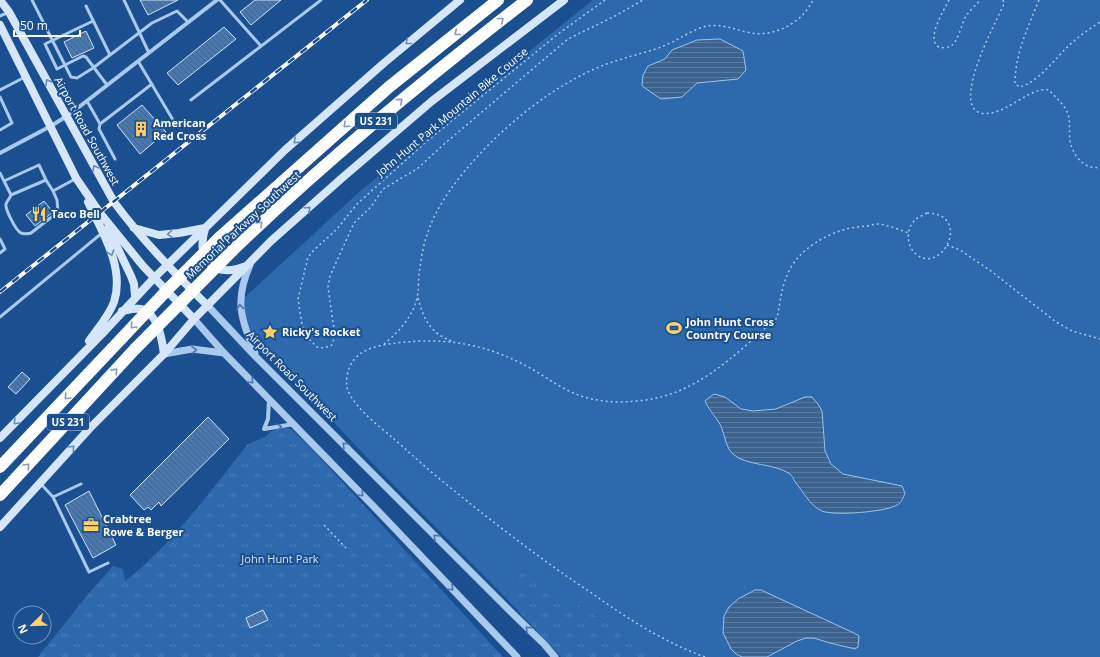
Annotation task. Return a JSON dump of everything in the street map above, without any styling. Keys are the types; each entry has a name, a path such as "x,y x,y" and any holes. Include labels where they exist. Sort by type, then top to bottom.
{"highway":[{"name":"Memorial Parkway Southwest","path":"0,467 170,287 219,238 389,87 498,0"},
{"name":"Memorial Parkway Southwest","path":"0,495 135,349 232,251 268,217 338,154 438,69 527,0"}],"main road":[{"name":"Airport Road Southwest","path":"0,0 9,12 114,202 134,228 167,265 208,306"},
{"path":"0,438 135,296 285,150 356,86 460,0"},
{"path":"0,527 90,428 164,354 194,319 250,265 271,242 342,178 432,101 564,0"},
{"path":"0,26 103,233 110,249 116,272 116,292 114,303 107,316 72,364"},
{"path":"76,178 100,213 154,278 194,319"},
{"path":"100,213 129,272 134,284 135,296"},
{"path":"134,228 159,235 179,234 205,228"},
{"path":"205,228 202,239 202,250 211,265 220,270 228,271 238,270 250,265"},
{"path":"122,311 134,308 143,309 154,318 161,338 164,354"}],"street":[{"path":"0,153 67,116 218,0"},
{"path":"250,265 243,281 240,300 241,318 256,357"},
{"name":"Airport Road Southwest","path":"208,306 256,357 544,644 555,657"},
{"path":"194,319 224,353 518,657"},
{"path":"164,354 192,349 224,353"},
{"path":"269,399 268,419 264,429 294,424"},
{"path":"544,644 550,657"}],"lane":[{"path":"32,0 71,77 76,78 94,68 152,23 177,11 188,22"},
{"path":"124,0 149,53"},
{"path":"218,0 260,46"},
{"path":"191,100 321,0"},
{"path":"86,6 110,55"},
{"path":"0,16 9,12"},
{"path":"93,21 45,44 57,69 83,56 86,56 108,85"},
{"path":"138,61 173,120"},
{"path":"0,90 25,77"},
{"path":"100,124 152,84"},
{"path":"0,97 12,124 0,130"},
{"path":"87,101 100,124 99,129 115,158"},
{"path":"4,181 39,165 57,200 58,212 31,233 25,234 20,233 17,229 6,208 7,202 11,195 46,180"},
{"path":"0,173 11,195"},
{"path":"53,191 76,178"},
{"path":"0,318 103,233"},
{"path":"0,239 5,249 0,253"},
{"path":"40,482 53,497 89,572 108,563"},
{"path":"53,497 81,484"}],"path":[{"name":"John Hunt Park Mountain Bike Course","path":"605,0 558,34 426,142 357,204 337,229 308,257 298,299 304,334 317,347 324,348 332,344 335,336 328,287 330,276 354,223 371,207 383,188 417,169 568,39 615,16 643,0"},
{"path":"383,345 398,331 413,309 417,298 424,244 435,216 443,201 474,160 515,121 546,96 584,74 623,58 668,45 705,26 717,25 751,33 764,34 784,28 802,16 814,0"},
{"path":"949,0 936,26 934,35 934,42 942,48 951,46 967,15 980,0"},
{"path":"1003,0 1004,4 984,45 975,72 970,96 971,104 975,111 989,113 1006,108 1037,90 1049,90 1068,113 1071,144 1076,153 1086,166 1092,168 1100,167"},
{"path":"1038,0 1019,51 1015,72 1015,84 1020,87 1028,84 1043,72 1073,41 1100,22"},
{"path":"926,213 935,213 944,218 950,226 951,236 947,245 940,254 930,258 920,257 912,251 908,243 909,233 910,226 916,219 926,213"},
{"path":"417,298 425,320 432,330 442,338 489,350 514,360 560,387 597,401 638,401 670,396 699,381 714,371 777,318 780,296 791,268 799,256 811,246 829,235 844,229 862,226 879,224 909,233"},
{"path":"947,245 960,250 991,271 1056,322 1072,331 1100,339"},
{"path":"454,342 426,340 383,345 358,355 349,369 347,377 349,394 375,422 445,483 494,523 565,576 621,614 662,639 687,651 705,657"},
{"path":"324,525 347,549"}],"green space":[{"name":"John Hunt Cross Country Course","path":"593,0 1100,0 1100,657 661,657 523,570 506,598 256,343 246,322 244,298 357,194 472,97"},
{"name":"John Hunt Park","path":"281,427 291,429 313,450 503,657 38,657 48,645 52,645 52,639 89,593 113,566 123,569 125,581 143,566 191,516 248,444 265,437 272,431"},
{"path":"523,570 661,657 561,657 506,598"},
{"path":"331,647 349,657 287,657 304,649"}],"shaded area":[{"path":"720,39 743,51 746,70 738,79 697,83 682,97 661,99 642,86 643,75 648,66 665,59 672,50 697,40"},
{"path":"714,394 725,397 741,409 753,411 776,409 805,397 812,397 822,411 825,451 831,464 843,474 902,486 905,493 902,500 897,505 882,510 837,513 818,509 807,498 790,474 784,470 745,461 738,458 730,451 720,425 705,401"},
{"path":"755,590 761,590 854,633 859,636 858,647 855,649 814,638 806,638 797,641 767,657 742,657 736,654 731,649 723,633 724,616 729,607 738,599"}],"building":[{"path":"140,0 178,0 148,15"},
{"path":"255,0 281,0 251,25 240,12"},
{"path":"224,27 236,39 178,85 167,73"},
{"path":"86,31 94,48 72,58 64,42"},
{"name":"American Red Cross","path":"142,105 166,132 140,154 117,125"},
{"name":"Taco Bell","path":"44,201 53,212 35,226 26,215"},
{"path":"22,372 30,379 16,394 8,387"},
{"path":"208,417 229,439 161,506 159,502 151,510 148,507 144,510 130,495"},
{"name":"Crabtree Rowe & Berger","path":"89,491 116,545 93,558 65,505"},
{"path":"263,610 268,620 250,628 246,618"}],"railway":[{"path":"0,292 367,0"}],"place":[{"name":"American Red Cross","path":"141,129"},
{"name":"Taco Bell","path":"39,214"},
{"name":"John Hunt Cross Country Course","path":"674,328"},
{"name":"Ricky's Rocket","path":"270,332"},
{"name":"Crabtree Rowe & Berger","path":"91,525"}]}
